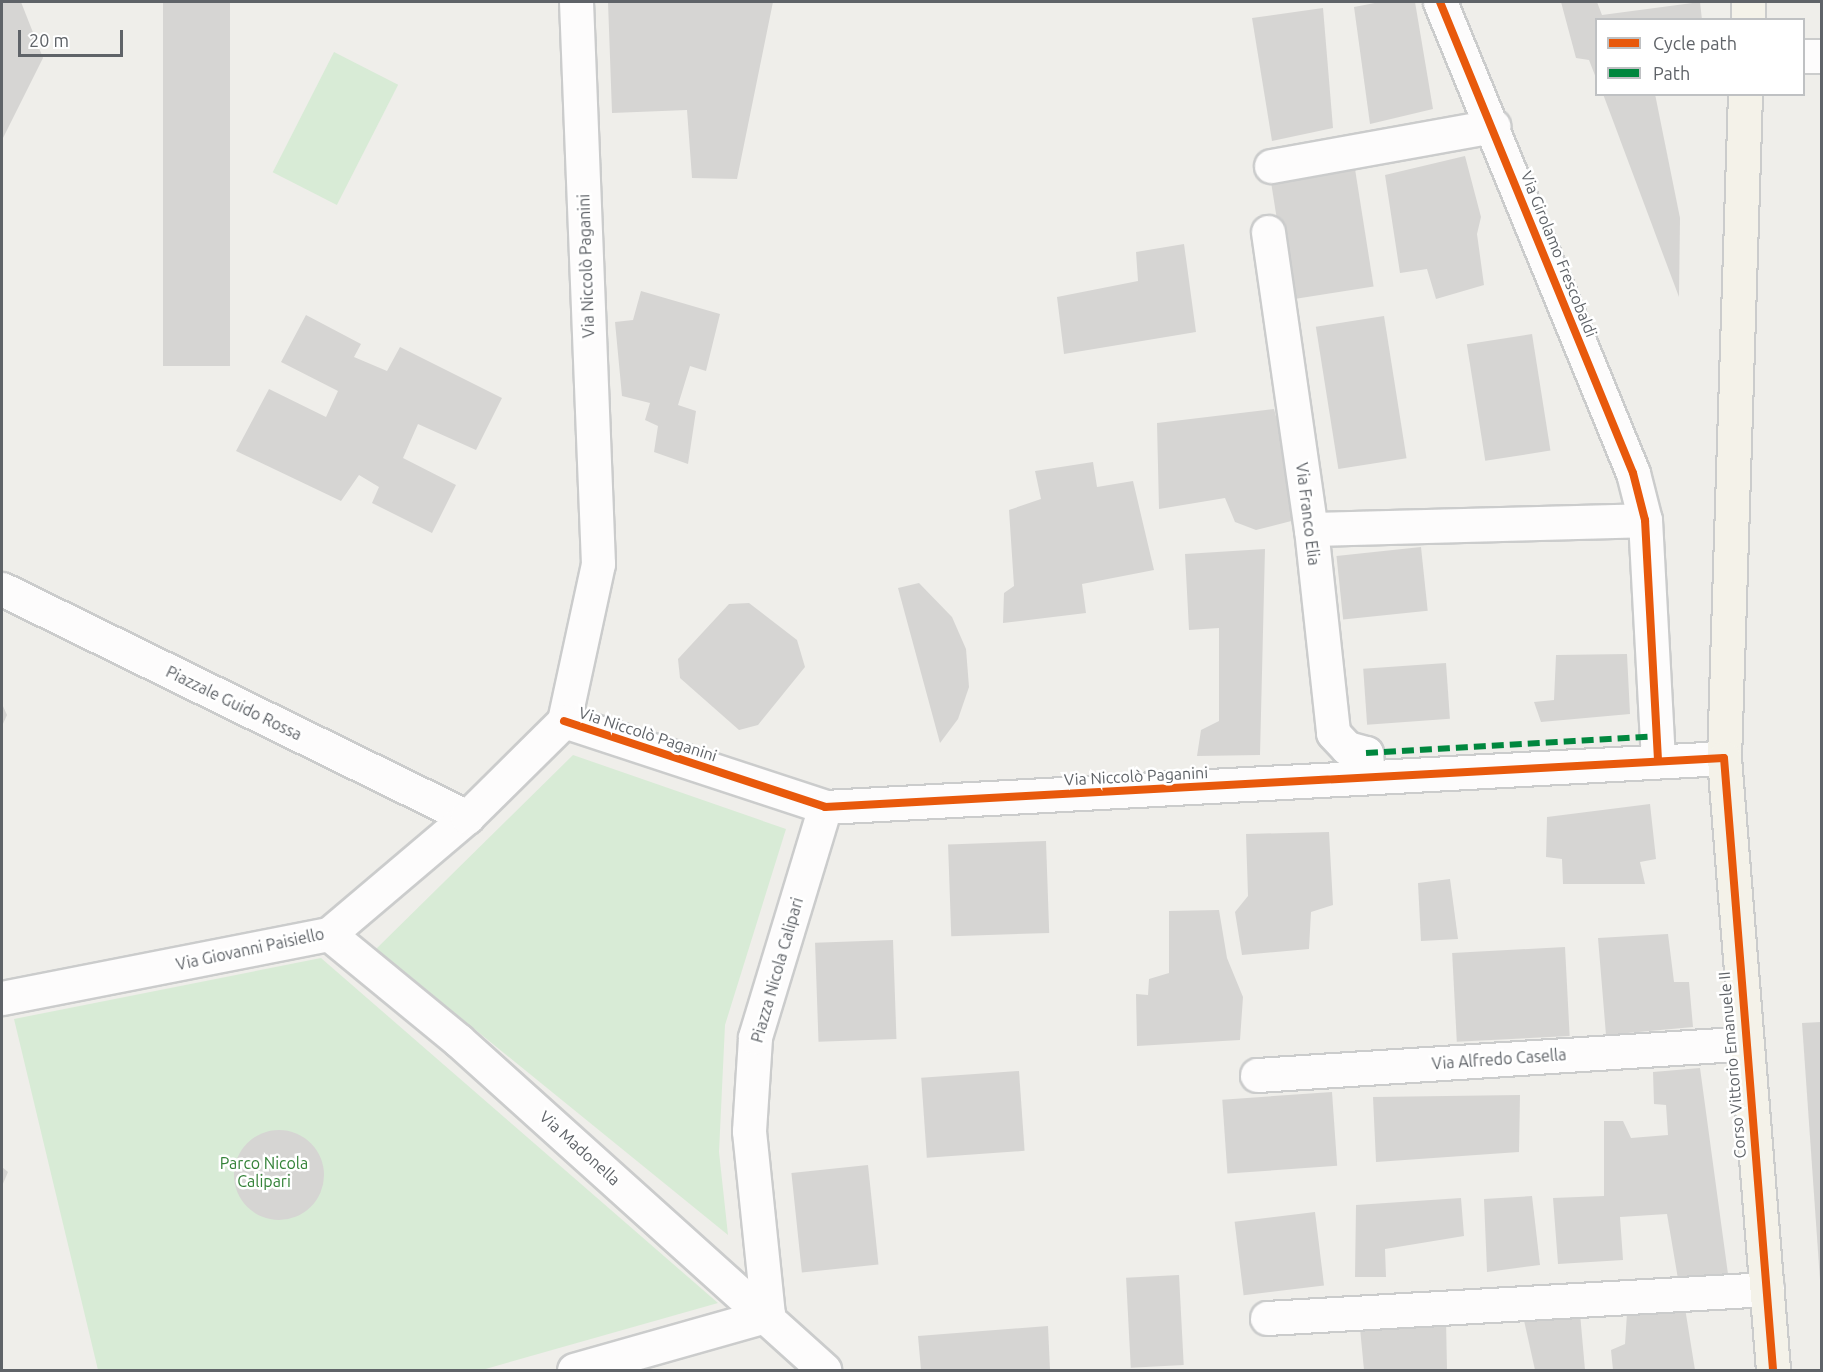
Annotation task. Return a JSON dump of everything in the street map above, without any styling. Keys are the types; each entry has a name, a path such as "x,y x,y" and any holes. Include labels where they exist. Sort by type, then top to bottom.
{"main road":[{"path":"1748,2 1748,18"},
{"name":"Corso Vittorio Emanuele II","path":"1745,96 1724,758 1742,1044 1773,1371"}],"street":[{"name":"Via Niccolò Paganini","path":"576,2 598,564 564,721 825,807 1724,758"},
{"name":"Via Girolamo Frescobaldi","path":"1440,2 1493,126 1633,473 1645,520 1658,761"},
{"path":"1805,56 1821,56"},
{"path":"1271,166 1493,126"},
{"name":"Via Franco Elia","path":"1269,232 1311,529 1333,733 1347,748 1366,753 1368,777"},
{"path":"1311,529 1645,520"},
{"name":"Piazzale Guido Rossa","path":"2,589 467,817"},
{"name":"Via Giovanni Paisiello","path":"2,998 329,934 467,817 564,721"},
{"name":"Piazza Nicola Calipari","path":"768,1316 749,1131 755,1037 825,807"},
{"name":"Via Madonella","path":"329,934 458,1040 768,1316 824,1371"},
{"name":"Via Alfredo Casella","path":"1257,1075 1742,1044"},
{"path":"1267,1318 1767,1289"},
{"path":"574,1371 768,1316"}],"green space":[{"path":"334,52 398,85 337,205 273,172"},
{"path":"573,755 786,829 725,1025 719,1152 728,1235 376,949"},
{"name":"Parco Nicola Calipari","path":"321,958 718,1303 482,1370 98,1370 14,1019"}],"building":[{"path":"2,2 21,2 43,58 2,140"},
{"path":"163,2 230,2 230,366 163,366"},
{"path":"608,2 773,2 737,179 692,178 687,110 612,113"},
{"path":"1380,2 1415,2 1433,109 1370,124 1354,7"},
{"path":"1561,2 1597,2 1602,15 1700,2 1702,18 1595,18 1595,75 1589,60 1576,58"},
{"path":"1323,8 1333,128 1272,141 1252,18"},
{"path":"1604,96 1655,96 1680,218 1679,297"},
{"path":"1465,156 1481,217 1477,234 1484,285 1436,299 1427,269 1400,273 1385,175"},
{"path":"1355,169 1374,287 1290,300 1271,182"},
{"path":"1184,244 1196,332 1064,354 1057,297 1138,281 1136,252"},
{"path":"641,291 720,314 706,371 690,366 678,405 696,411 688,464 654,452 658,426 645,420 650,403 622,396 615,322 633,320"},
{"path":"306,315 361,344 354,357 387,371 400,347 502,398 476,450 418,424 403,458 456,485 432,533 372,503 379,487 359,475 341,501 236,451 269,389 326,417 338,391 281,362"},
{"path":"1384,316 1407,458 1338,469 1316,327"},
{"path":"1532,334 1550,451 1485,461 1467,344"},
{"path":"1274,409 1303,518 1256,530 1235,522 1225,498 1159,509 1157,423"},
{"path":"1093,462 1097,487 1133,481 1154,570 1082,584 1086,613 1003,623 1004,593 1014,586 1009,510 1041,499 1035,471"},
{"path":"1421,547 1428,611 1343,620 1336,556"},
{"path":"1265,549 1260,755 1197,756 1201,730 1219,721 1219,628 1189,630 1185,554"},
{"path":"919,583 952,617 966,649 969,687 958,719 940,743 898,588"},
{"path":"749,603 797,640 805,667 758,725 739,730 680,678 678,659 729,604"},
{"path":"1627,654 1630,714 1541,722 1534,702 1554,700 1556,655"},
{"path":"1446,663 1450,719 1367,725 1363,669"},
{"path":"2,704 7,715 2,726"},
{"path":"1650,804 1656,859 1640,862 1645,884 1563,884 1562,859 1546,857 1547,817"},
{"path":"1329,832 1333,905 1311,912 1309,949 1242,955 1235,912 1248,896 1246,834"},
{"path":"1046,841 1049,933 951,936 948,844"},
{"path":"1450,879 1458,939 1421,941 1418,883"},
{"path":"1219,910 1227,958 1243,997 1240,1040 1137,1046 1136,994 1148,995 1149,979 1169,973 1169,911"},
{"path":"1668,934 1674,982 1689,982 1693,1027 1606,1035 1598,938"},
{"path":"893,940 896,1039 819,1042 815,943"},
{"path":"1565,947 1570,1036 1457,1042 1452,953"},
{"path":"1821,1022 1821,1280 1820,1280 1802,1023"},
{"path":"1700,1068 1728,1274 1678,1279 1667,1214 1620,1217 1623,1260 1558,1264 1553,1198 1604,1196 1604,1121 1623,1121 1631,1138 1668,1135 1666,1105 1654,1104 1653,1072"},
{"path":"1019,1071 1025,1151 927,1158 921,1078"},
{"path":"1332,1092 1337,1166 1227,1173 1222,1100"},
{"path":"1520,1095 1519,1152 1376,1162 1373,1097"},
{"path":"279,1130 304,1138 316,1150 324,1175 316,1200 304,1212 279,1220 254,1212 242,1200 234,1175 242,1150 254,1138"},
{"path":"868,1165 878,1264 802,1273 791,1173"},
{"path":"2,1167 8,1172 2,1186"},
{"path":"1532,1196 1540,1265 1487,1272 1484,1199"},
{"path":"1461,1198 1464,1236 1385,1249 1386,1277 1355,1277 1356,1205"},
{"path":"1315,1212 1324,1285 1244,1295 1235,1222"},
{"path":"1179,1275 1184,1365 1131,1368 1126,1278"},
{"path":"1579,1302 1585,1370 1535,1370 1523,1316"},
{"path":"1685,1308 1695,1370 1613,1370 1611,1350 1625,1344 1627,1313"},
{"path":"1446,1319 1447,1370 1364,1370 1360,1328"},
{"path":"1048,1326 1050,1370 921,1370 918,1336"}],"marked path":[{"path":"1366,753 1657,736"}],"cycle path":[{"path":"1440,2 1633,473 1645,520 1658,761"},
{"path":"564,721 825,807 1724,758 1773,1370"}]}
